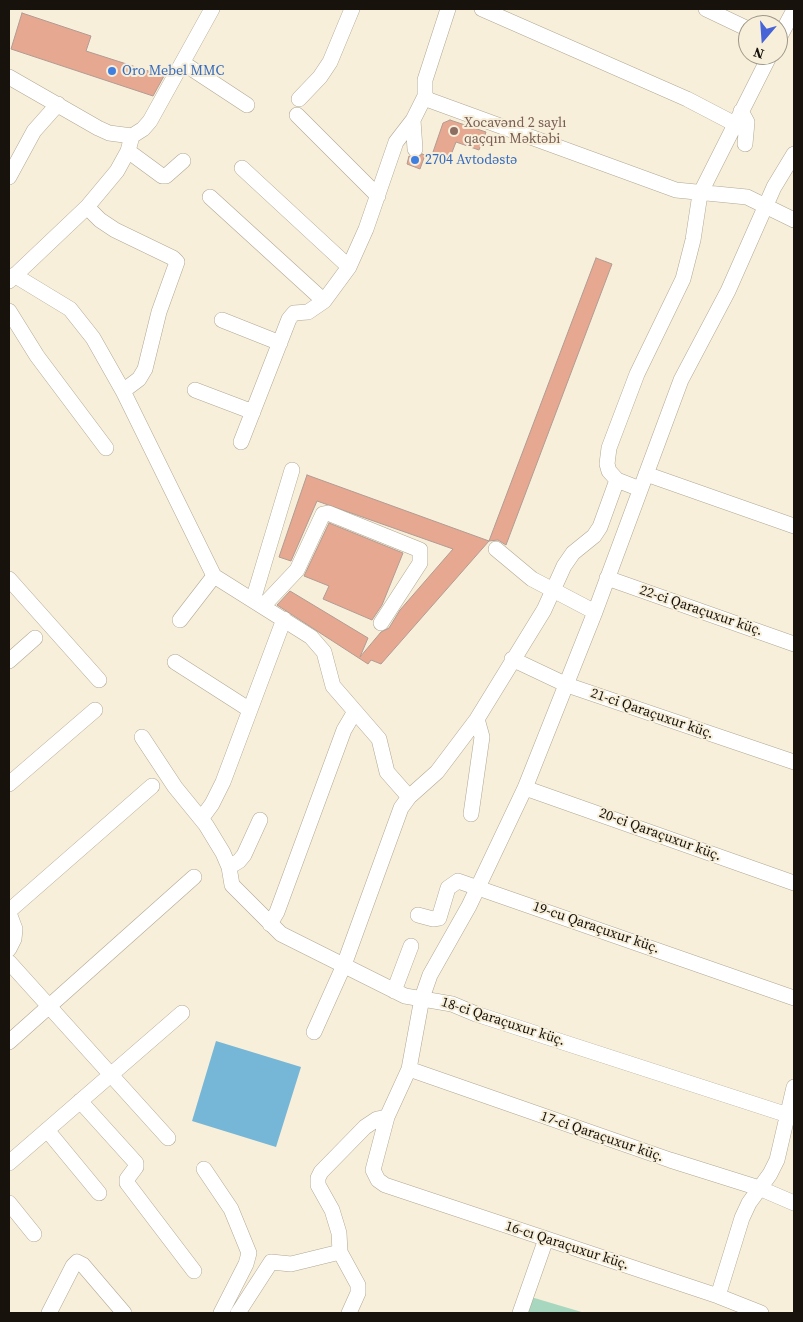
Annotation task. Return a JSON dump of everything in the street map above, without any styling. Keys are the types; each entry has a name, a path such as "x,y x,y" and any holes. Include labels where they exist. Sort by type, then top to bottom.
{"street":[{"path":"212,9 150,121 130,144 117,171 87,207 11,278 70,309 92,338 122,391 214,576 311,637 324,652 330,680 354,713 379,739 387,772 409,797"},
{"path":"352,9 330,62 298,107 378,196"},
{"path":"241,442 280,343 294,313 308,312 324,301 348,267 360,245 396,142 413,120 424,96 425,80 448,9"},
{"path":"482,9 686,98 738,117 747,122 745,144"},
{"path":"706,9 738,24"},
{"path":"788,21 794,10"},
{"path":"183,63 247,105"},
{"path":"765,65 700,194 693,240 683,279 637,374 609,448 607,464 609,472 618,480 643,482 794,526"},
{"path":"9,77 98,128 130,144 162,176 166,176 183,161"},
{"path":"424,96 435,103 676,190 700,194 740,196 766,205 794,220"},
{"path":"9,177 34,131 58,104"},
{"path":"413,120 415,149"},
{"path":"349,1313 358,1293 358,1285 340,1252 340,1234 332,1210 318,1185 320,1172 365,1127 377,1119 387,1117 410,1069 422,998 430,974 478,887 525,788 595,612 681,380 728,291 766,205 794,154"},
{"path":"242,168 348,267"},
{"path":"210,197 324,301"},
{"path":"87,207 100,220 115,230 173,258 177,262 159,312 144,369 139,379 122,391"},
{"path":"9,311 37,356 106,448"},
{"path":"222,320 280,343"},
{"path":"195,390 253,412"},
{"path":"258,603 292,470"},
{"path":"314,1032 344,965 395,822 409,797 437,772 477,719 512,659 544,610 564,566 573,553 594,536 600,527 618,480"},
{"path":"258,603 297,570 323,514 328,513 420,550 420,564 381,623"},
{"path":"496,549 532,579 595,612"},
{"path":"180,620 214,576"},
{"name":"22-ci Qaraçuxur küç.","path":"607,578 794,644"},
{"path":"9,579 99,680"},
{"path":"201,819 220,788 284,619"},
{"path":"9,661 36,638"},
{"name":"21-ci Qaraçuxur küç.","path":"512,659 567,685 794,762"},
{"path":"175,662 250,710"},
{"path":"9,784 95,710"},
{"path":"270,924 277,912 344,730 354,713"},
{"path":"470,814 482,737 477,719"},
{"name":"18-ci Qaraçuxur küç.","path":"142,737 175,788 201,819 223,853 230,867 232,885 270,924 303,947 344,965 405,996 452,1004 476,1014 791,1115"},
{"path":"9,949 14,939 15,929 9,912 152,786"},
{"name":"20-ci Qaraçuxur küç.","path":"525,788 794,883"},
{"path":"230,867 244,855 260,820"},
{"path":"9,1042 194,877"},
{"name":"19-cu Qaraçuxur küç.","path":"418,915 433,919 439,918 448,888 458,881 794,998"},
{"path":"394,991 411,946"},
{"path":"9,962 168,1138"},
{"path":"9,1163 182,1013"},
{"name":"17-ci Qaraçuxur küç.","path":"410,1069 670,1160 758,1188 794,1203"},
{"path":"718,1296 742,1218 758,1188 770,1174 777,1160 791,1115 794,1087"},
{"path":"80,1101 136,1163 136,1167 126,1179 127,1183 194,1271"},
{"name":"16-cı Qaraçuxur küç.","path":"387,1117 373,1163 375,1176 385,1185 718,1296 761,1313"},
{"path":"47,1130 99,1193"},
{"path":"204,1169 231,1208 249,1253 246,1264 221,1313"},
{"path":"9,1203 34,1234"},
{"path":"520,1313 546,1239"},
{"path":"249,1253 270,1262 291,1264 340,1252"},
{"path":"49,1313 73,1266 77,1262 83,1264 124,1313"},
{"path":"238,1313 270,1262"}],"green space":[{"path":"531,1297 585,1313 525,1313"}],"water":[{"path":"216,1041 301,1067 276,1147 192,1121"}],"building":[{"path":"22,13 91,36 86,51 164,76 153,96 11,49"},
{"path":"450,120 486,132 479,150 456,142 449,160 432,155 443,123"},
{"path":"422,154 425,155 420,169 407,164 409,156 416,158"},
{"path":"596,258 612,264 506,545 498,540 489,541"},
{"path":"307,475 489,541 381,664 371,660 368,664 277,605 290,591 368,638 360,657 381,632 389,628 400,610 453,549 317,501 291,561 279,557"},
{"path":"329,523 403,553 382,605 372,620 323,599 329,586 304,576"}],"place":[{"name":"Oro Mebel MMC","path":"112,71"},
{"name":"Xocavənd 2 saylı qaçqın Məktəbi","path":"454,131"},
{"name":"2704 Avtodəstə","path":"415,160"}]}
